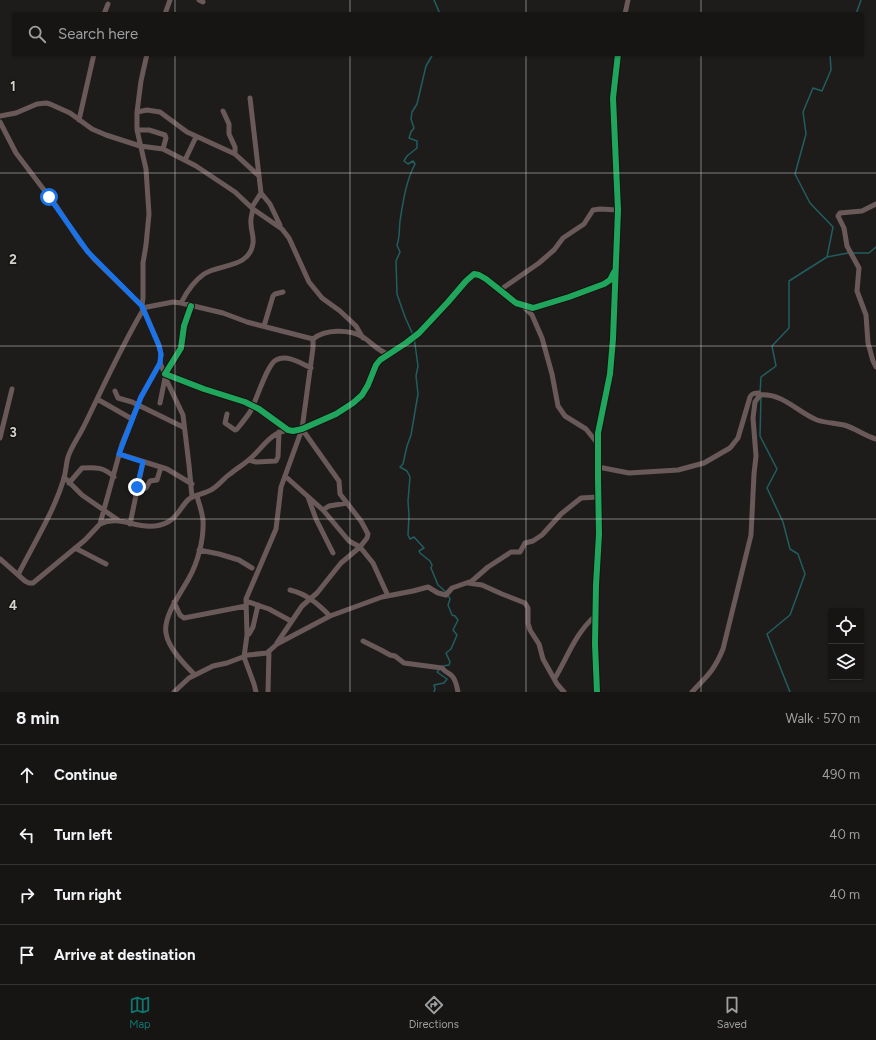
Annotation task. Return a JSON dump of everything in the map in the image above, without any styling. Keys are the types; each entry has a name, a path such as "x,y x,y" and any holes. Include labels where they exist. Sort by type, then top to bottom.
{"street":[{"path":"166,12 170,0"},
{"path":"625,12 627,0"},
{"path":"105,12 108,4"},
{"path":"79,120 94,56"},
{"path":"18,575 46,522 64,477 68,457 112,370 120,349 142,308 143,263 149,214 146,169 137,130 137,112 141,81 147,56"},
{"path":"597,692 595,616 599,534 598,444 599,427 611,367 618,210 613,98 618,56"},
{"path":"250,98 261,193 270,204 277,221 289,238 309,282 322,298 340,311 356,326 363,338 374,347 388,354"},
{"path":"0,116 16,113 37,104 46,103 60,107 79,120 106,135 140,146 163,149 185,160 220,181 235,192 252,208 282,228"},
{"path":"137,112 147,110 160,112 187,132 235,154 259,176"},
{"path":"223,111 229,124 229,134 235,147 235,154"},
{"path":"0,122 16,152 57,207 80,242 94,259 142,308 159,346 161,354 160,363 138,405 119,454 100,524"},
{"path":"137,130 150,130 165,135 166,138 163,149"},
{"path":"185,160 196,137"},
{"path":"181,303 202,275 238,262 248,255 253,243 251,224 252,208 261,193"},
{"path":"876,204 862,211 840,214 838,216 844,228 847,246 859,268 857,291 866,315 868,343 876,367"},
{"path":"500,290 539,263 554,250 564,238 584,224 593,210 618,210"},
{"path":"521,305 533,308 607,283 615,270"},
{"path":"0,559 29,583 33,582 85,540 100,524 107,520 118,520 130,524 145,526 164,524 173,519 187,501 205,494 214,488 228,475 249,460 264,443 279,432 288,430 302,430 336,414 353,403 362,395 368,385 376,365 380,360 419,333 470,276 474,274 486,279 508,297 528,310 532,315 542,338 552,374 556,401 562,412 586,429 598,444"},
{"path":"264,326 273,296 283,292"},
{"path":"142,308 173,302 181,303 223,313 238,320 312,339 322,333 334,332 348,333 363,338"},
{"path":"160,403 165,375 181,348 183,332 191,306"},
{"path":"256,692 244,657 246,603 269,543 276,529 281,487 302,430 311,368 313,348 312,339"},
{"path":"226,414 225,423 234,430 237,429 251,411 274,360 284,358 297,361 311,368"},
{"path":"160,363 183,415 194,497 203,520 202,536 194,569 174,602 165,625 166,635 174,650 195,675"},
{"path":"165,375 245,402 259,409 288,430"},
{"path":"0,438 12,389"},
{"path":"115,392 118,398 127,400 184,427"},
{"path":"598,467 629,473 678,470 704,463 721,454 734,444 740,433 750,396 757,393 760,395 774,396 794,405 815,419 844,425 876,438"},
{"path":"692,692 706,679 714,668 723,649 742,565 750,540 756,456 753,418 755,402 760,395"},
{"path":"96,399 132,419"},
{"path":"277,644 302,606 322,588 341,562 360,547 367,538 368,534 361,521 340,494 339,481 302,430"},
{"path":"249,460 256,462 276,461 278,457 279,432"},
{"path":"119,454 167,469 192,484"},
{"path":"130,524 143,462"},
{"path":"69,484 82,468 93,467 103,469 114,477"},
{"path":"137,487 146,488 150,482 157,480 161,467"},
{"path":"285,476 323,510 349,541 360,547 373,562 388,596"},
{"path":"64,477 69,484 118,520"},
{"path":"306,495 316,519 334,553"},
{"path":"174,692 183,682 213,666 248,655 264,654 277,644 330,616 374,599 413,591 428,586 443,595 446,595 452,588 467,583 511,552 520,552 525,542 534,541 542,535 561,514 579,500 584,497 598,497"},
{"path":"323,510 329,506 347,503"},
{"path":"75,548 106,564"},
{"path":"199,550 215,552 239,560 252,568"},
{"path":"467,583 482,585 525,603 528,608 528,623 530,630 539,644 548,670 564,692"},
{"path":"290,590 299,592 316,602 330,616"},
{"path":"174,602 180,615 184,618 246,603 269,609 291,621"},
{"path":"249,634 253,627 258,605"},
{"path":"555,678 574,641 586,624 595,616"},
{"path":"363,641 390,656 395,656 404,663 442,668 445,672 452,675 458,692"},
{"path":"268,692 269,651"}],"waterway":[{"path":"434,0 439,12"},
{"path":"857,12 861,0"},
{"path":"432,56 426,66 417,104 412,112 411,119 414,128 409,138 417,141 417,148 407,156 404,161 408,164 413,161 415,164 409,177 405,192 397,245 400,252 396,261 397,294 414,337 418,366 416,376 418,394 411,435 403,464 400,467 407,471 410,477 408,535 410,539 414,537 424,548 419,551 430,561 432,565 431,568 438,585 446,592"},
{"path":"760,393 761,377 776,366 772,346 789,328 789,281 827,257 833,227 810,203 795,174 806,134 803,112 813,88 822,91 831,70 830,56"},
{"path":"852,253 869,253 876,247"},
{"path":"827,257 848,253"},
{"path":"761,396 760,436 777,469 767,488 783,522 790,549 798,554 805,574 790,615 767,634 790,692"},
{"path":"443,666 449,665 450,662 446,653 451,649 457,635 453,630 458,620 452,615 448,605 450,599 448,595"},
{"path":"434,692 434,685 444,683 447,679 437,672 440,669"}],"cycle path":[{"path":"597,692 595,644 599,534 598,433 610,374 613,339 618,210 613,98 618,56"},
{"path":"191,306 184,326 181,348 165,374 204,389 245,402 259,409 288,430 293,431 302,429 336,414 353,403 362,395 368,385 376,365 380,360 419,333 474,274 486,279 516,303 533,308 604,284 610,280 614,272"}],"route":[{"path":"49,197 88,252 124,290 142,306 159,346 161,354 160,363 141,397 119,454 143,462 137,487"}]}
